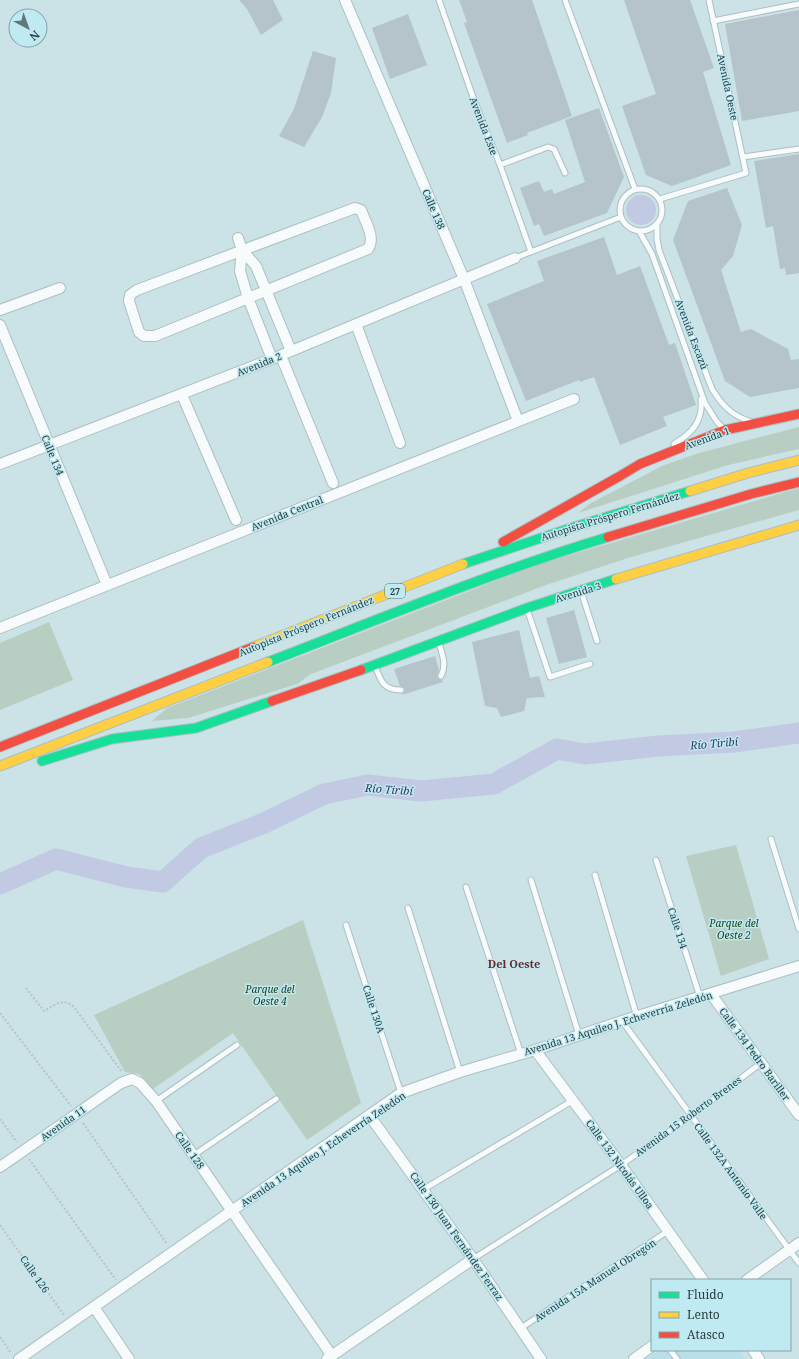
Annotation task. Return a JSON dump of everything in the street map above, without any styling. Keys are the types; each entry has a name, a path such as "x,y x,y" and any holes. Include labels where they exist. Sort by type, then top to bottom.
{"main road":[{"name":"Avenida 1","path":"467,562 640,464 725,430 799,414"},
{"name":"Autopista Próspero Fernández","path":"0,747 467,562 748,473 799,460"},
{"name":"Autopista Próspero Fernández","path":"0,766 483,579 578,546 751,494 799,482"},
{"name":"Avenida 3","path":"0,770 52,758 112,739 196,728 361,670 527,608 581,590 799,525"}],"street":[{"name":"Calle 138","path":"344,0 464,279 518,421"},
{"path":"355,208 361,210 372,244 368,249 154,336 144,336 139,332 129,302 130,295 137,290 242,250 355,208"},
{"path":"238,238 242,250 256,266 291,351"},
{"path":"242,250 240,271 248,298 334,483"},
{"name":"Avenida 2","path":"0,464 182,395 515,258"},
{"path":"0,310 60,288"},
{"path":"356,324 400,443"},
{"name":"Calle 134","path":"0,325 107,586"},
{"path":"182,395 236,520"},
{"name":"Avenida Central","path":"0,628 574,399"},
{"name":"Avenida 13 Aquileo J. Echeverría Zeledón","path":"16,1356 70,1324 401,1093 460,1072 535,1050 579,1034 798,967"},
{"name":"Calle 134 Pedro Bariller","path":"711,994 799,1114"},
{"name":"Calle 132 Nicolás Ulloa","path":"535,1050 621,1164 702,1279"},
{"name":"Calle 128","path":"127,1080 132,1079 140,1083 156,1101 232,1211 329,1357"},
{"name":"Avenida 11","path":"0,1167 127,1080"},
{"name":"Calle 130 Juan Fernández Ferraz","path":"370,1115 474,1259 542,1359"},
{"path":"748,1279 799,1243"},
{"path":"329,1357 474,1259"},
{"path":"94,1307 129,1359"},
{"path":"634,1359 651,1347"},
{"path":"754,1351 760,1359"}],"lane":[{"name":"Avenida Este","path":"439,0 474,100 500,165 531,252"},
{"path":"565,0 635,190"},
{"name":"Avenida Oeste","path":"660,199 746,174 709,0"},
{"path":"713,21 799,4"},
{"path":"500,165 548,147 554,148 565,173"},
{"path":"743,157 799,149"},
{"path":"642,188 649,190 660,199 663,212 657,225 646,231 639,232 628,227 624,223 620,212 622,200 630,192 642,188"},
{"path":"515,258 621,217"},
{"name":"Avenida Escazú","path":"657,225 656,239 712,389 720,402 729,412 742,419 755,423"},
{"name":"Avenida Escazú","path":"639,232 652,254 701,392 710,413 725,430"},
{"name":"Avenida Escazú","path":"640,464 686,437 696,426 702,407 701,392"},
{"path":"581,590 597,641"},
{"path":"527,608 550,677 590,664"},
{"path":"438,641 444,660 444,668 441,676"},
{"path":"374,665 384,685 392,690 401,690"},
{"path":"771,839 799,929"},
{"name":"Calle 134","path":"656,860 700,997"},
{"path":"594,875 637,1017"},
{"path":"531,880 579,1034"},
{"path":"466,887 521,1054"},
{"path":"408,908 460,1072"},
{"name":"Calle 130A","path":"346,925 401,1093"},
{"name":"Calle 132A Antonio Valle","path":"622,1021 799,1263"},
{"path":"156,1101 237,1045"},
{"name":"Avenida 15 Roberto Brenes","path":"474,1259 621,1164 691,1116 762,1063"},
{"path":"194,1155 276,1099"},
{"path":"424,1189 572,1100"},
{"name":"Avenida 15A Manuel Obregón","path":"521,1328 668,1231"},
{"path":"671,1351 677,1359"}],"path":[{"path":"26,988 44,1011 57,1003 63,1002 69,1003 74,1007 127,1080"},
{"path":"0,1013 76,1114 172,1252"},
{"path":"0,1119 122,1288"},
{"name":"Calle 126","path":"0,1225 70,1324"},
{"path":"0,1337 16,1356"}],"shaded area":[{"path":"641,195 651,200 656,210 651,220 641,225 631,220 626,210 631,200"},
{"path":"658,1351 740,1351 745,1359 646,1359"}],"green space":[{"path":"799,427 799,449 728,465 578,513 591,503 662,466 699,453"},
{"path":"799,488 799,510 628,558 546,585 311,674 297,684 188,718 152,721 167,708 539,564"},
{"path":"49,622 73,680 0,710 0,643"},
{"name":"Parque del Oeste 2","path":"736,845 769,959 721,976 686,856"},
{"name":"Parque del Oeste 4","path":"303,920 361,1103 307,1140 233,1033 153,1089 139,1074 125,1072 94,1015"}],"building":[{"path":"239,0 273,0 283,20 261,35 247,9"},
{"path":"459,0 532,0 572,116 527,133 528,135 507,143 464,23 467,22"},
{"path":"624,0 690,0 714,68 703,72 731,165 672,186 646,175 622,106 656,94"},
{"path":"799,10 799,111 742,121 725,24"},
{"path":"408,14 427,65 390,79 372,28"},
{"path":"313,51 336,58 331,93 322,117 304,147 279,136 294,109"},
{"path":"599,108 624,177 607,213 544,236 539,224 534,226 520,188 539,181 544,192 552,189 554,194 585,182 565,120"},
{"path":"799,154 799,273 786,275 785,268 780,269 773,226 766,228 754,161"},
{"path":"727,188 742,225 733,256 721,270 741,332 751,329 788,349 791,360 799,359 799,388 750,397 725,381 673,240 688,201"},
{"path":"604,237 617,275 640,266 669,345 675,343 696,405 663,417 667,426 620,445 594,377 580,382 579,380 526,401 487,304 544,281 537,261"},
{"path":"574,610 587,657 559,664 546,618"},
{"path":"519,630 530,678 539,676 545,697 527,698 524,711 501,717 497,708 485,706 472,642"},
{"path":"435,656 439,670 437,677 443,682 402,695 405,689 400,686 394,669"}],"waterway":[{"name":"Río Tiribí","path":"0,884 56,859 126,877 163,882 201,848 264,823 324,794 368,785 421,791 494,784 557,749 585,754 659,746 734,742 799,733"}],"traffic: fast":[{"path":"463,564 571,528 690,491"},
{"path":"268,662 522,565 608,537"},
{"path":"361,670 527,608 616,579"},
{"path":"42,761 112,739 196,728 272,701"}],"traffic: slow":[{"path":"690,491 748,473 799,460"},
{"path":"616,579 799,525"},
{"path":"253,647 463,564"},
{"path":"0,766 268,662"}],"traffic: jam":[{"path":"620,476 640,464 725,430 799,414"},
{"path":"503,542 620,476"},
{"path":"608,537 751,494 799,482"},
{"path":"0,747 253,647"},
{"path":"272,701 361,670"}],"district":[{"name":"Del Oeste","path":"514,963"}]}
